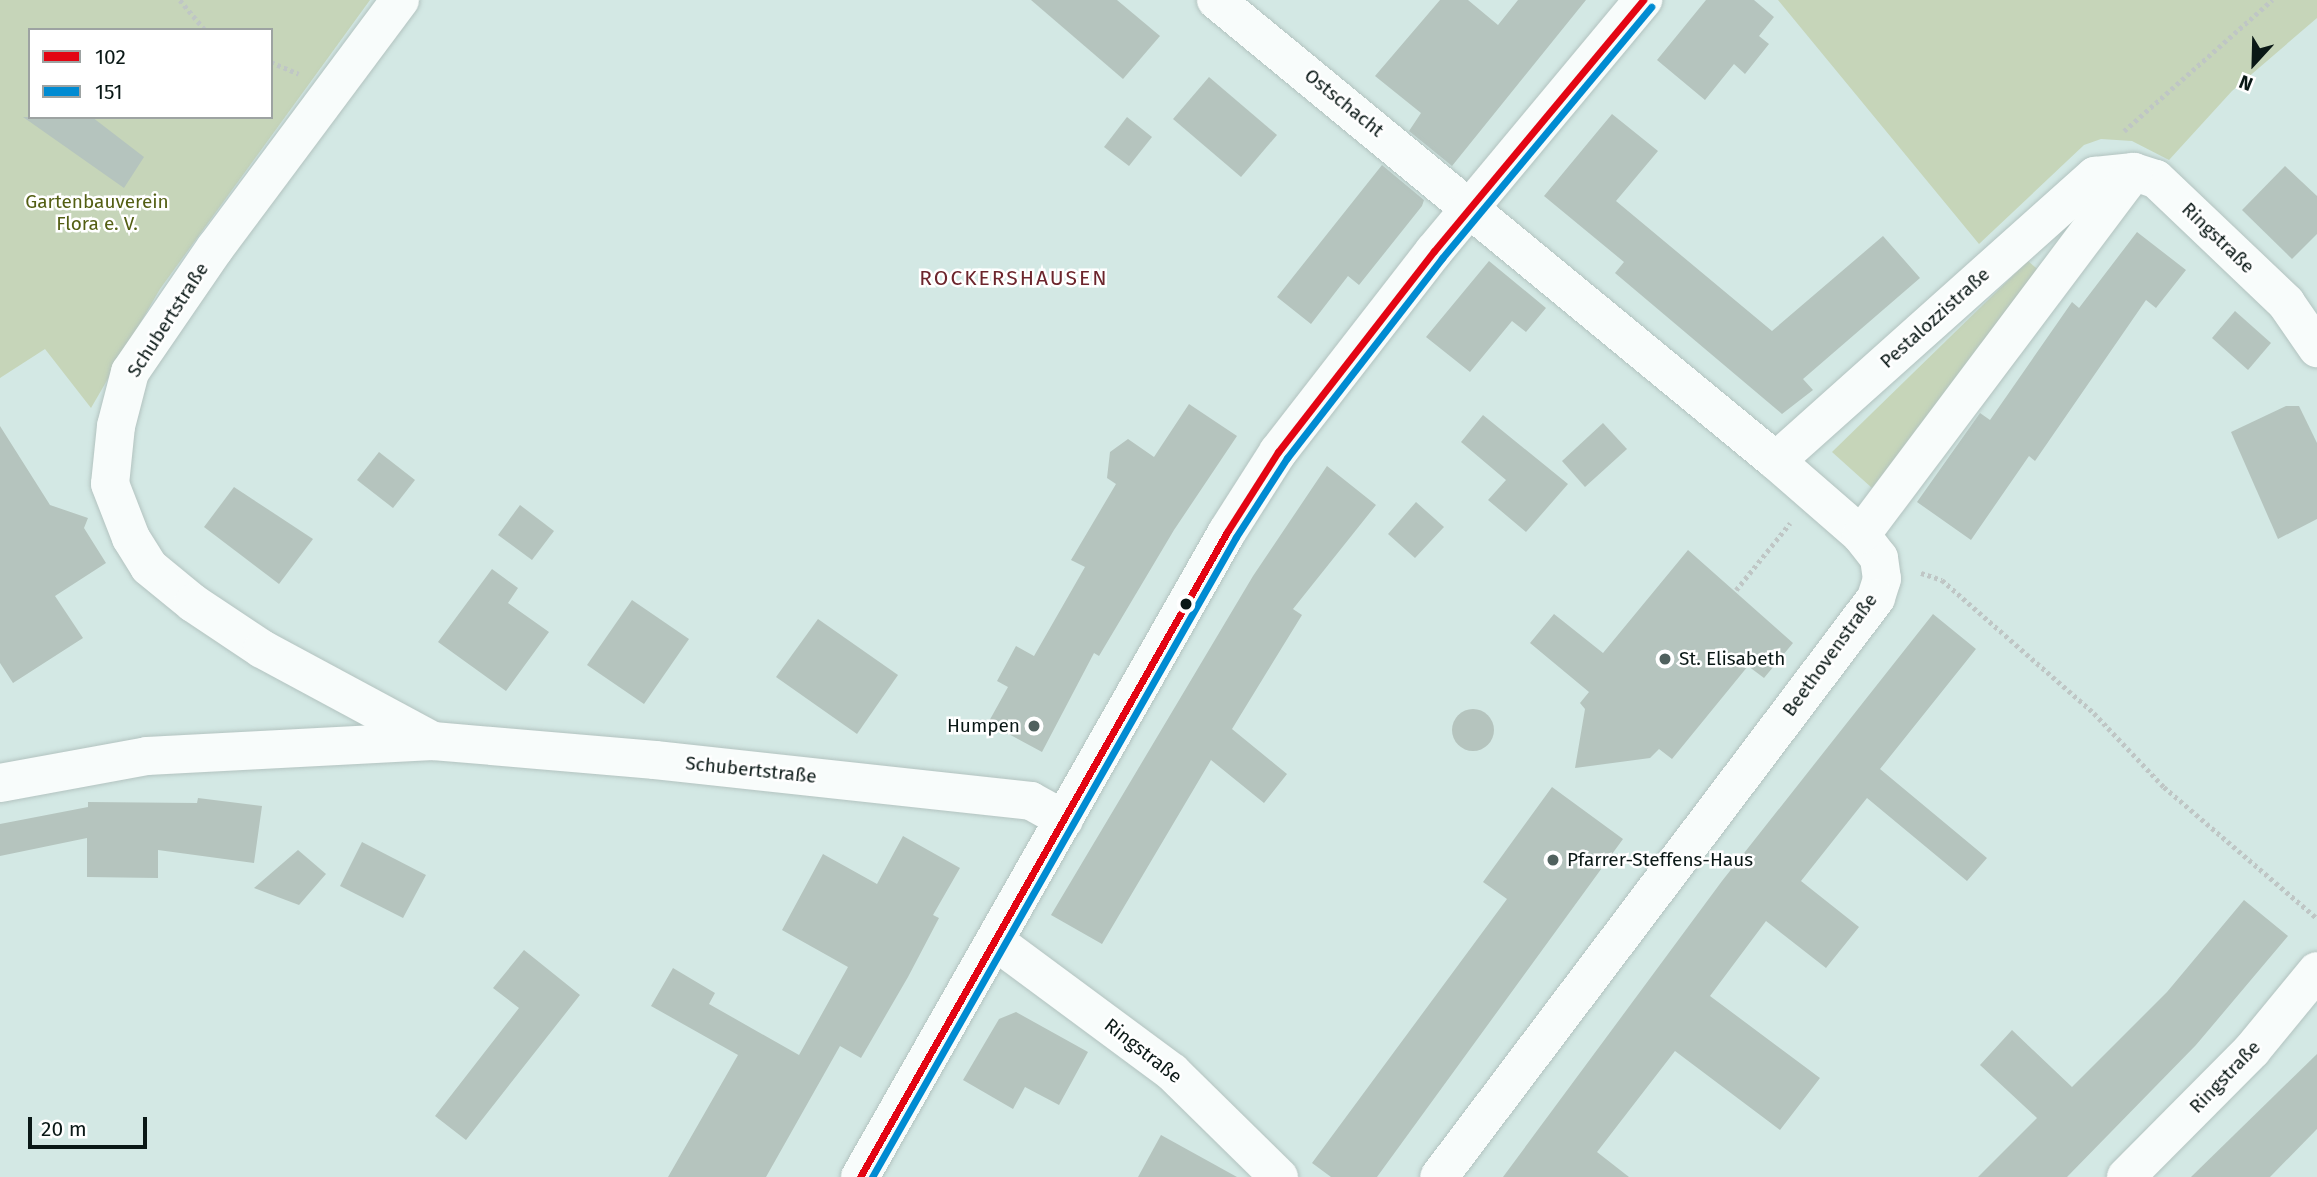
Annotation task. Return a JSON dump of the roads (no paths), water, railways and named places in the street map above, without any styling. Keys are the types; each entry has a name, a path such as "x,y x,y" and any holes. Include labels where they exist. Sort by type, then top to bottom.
{"street":[{"name":"Schubertstraße","path":"400,0 215,248 130,372 116,426 110,484 131,538 149,567 193,603 262,649 433,741"},
{"name":"Ostschacht","path":"1216,0 1471,207"},
{"path":"860,1177 1278,452 1471,207 1643,0"},
{"path":"1471,207 1776,461 1870,547 2134,172"},
{"name":"Pestalozzistraße","path":"1776,461 2095,176 2134,172"},
{"name":"Ringstraße","path":"2134,172 2155,179 2189,209 2286,303 2317,348"},
{"name":"Beethovenstraße","path":"1439,1177 1876,598 1882,579 1870,547"},
{"name":"Schubertstraße","path":"0,783 147,757 433,741 655,760 1031,801 1064,819"},
{"name":"Ringstraße","path":"995,941 1172,1072 1279,1177"},
{"name":"Ringstraße","path":"2126,1177 2252,1050 2317,971"}],"place":[{"name":"St. Elisabeth","path":"1665,659"},
{"name":"Humpen","path":"1034,726"},
{"name":"Pfarrer-Steffens-Haus","path":"1553,860"}],"district":[{"name":"ROCKERSHAUSEN","path":"1014,278"}],"park label":[{"name":"Gartenbauverein Flora e. V.","path":"97,213"}]}
